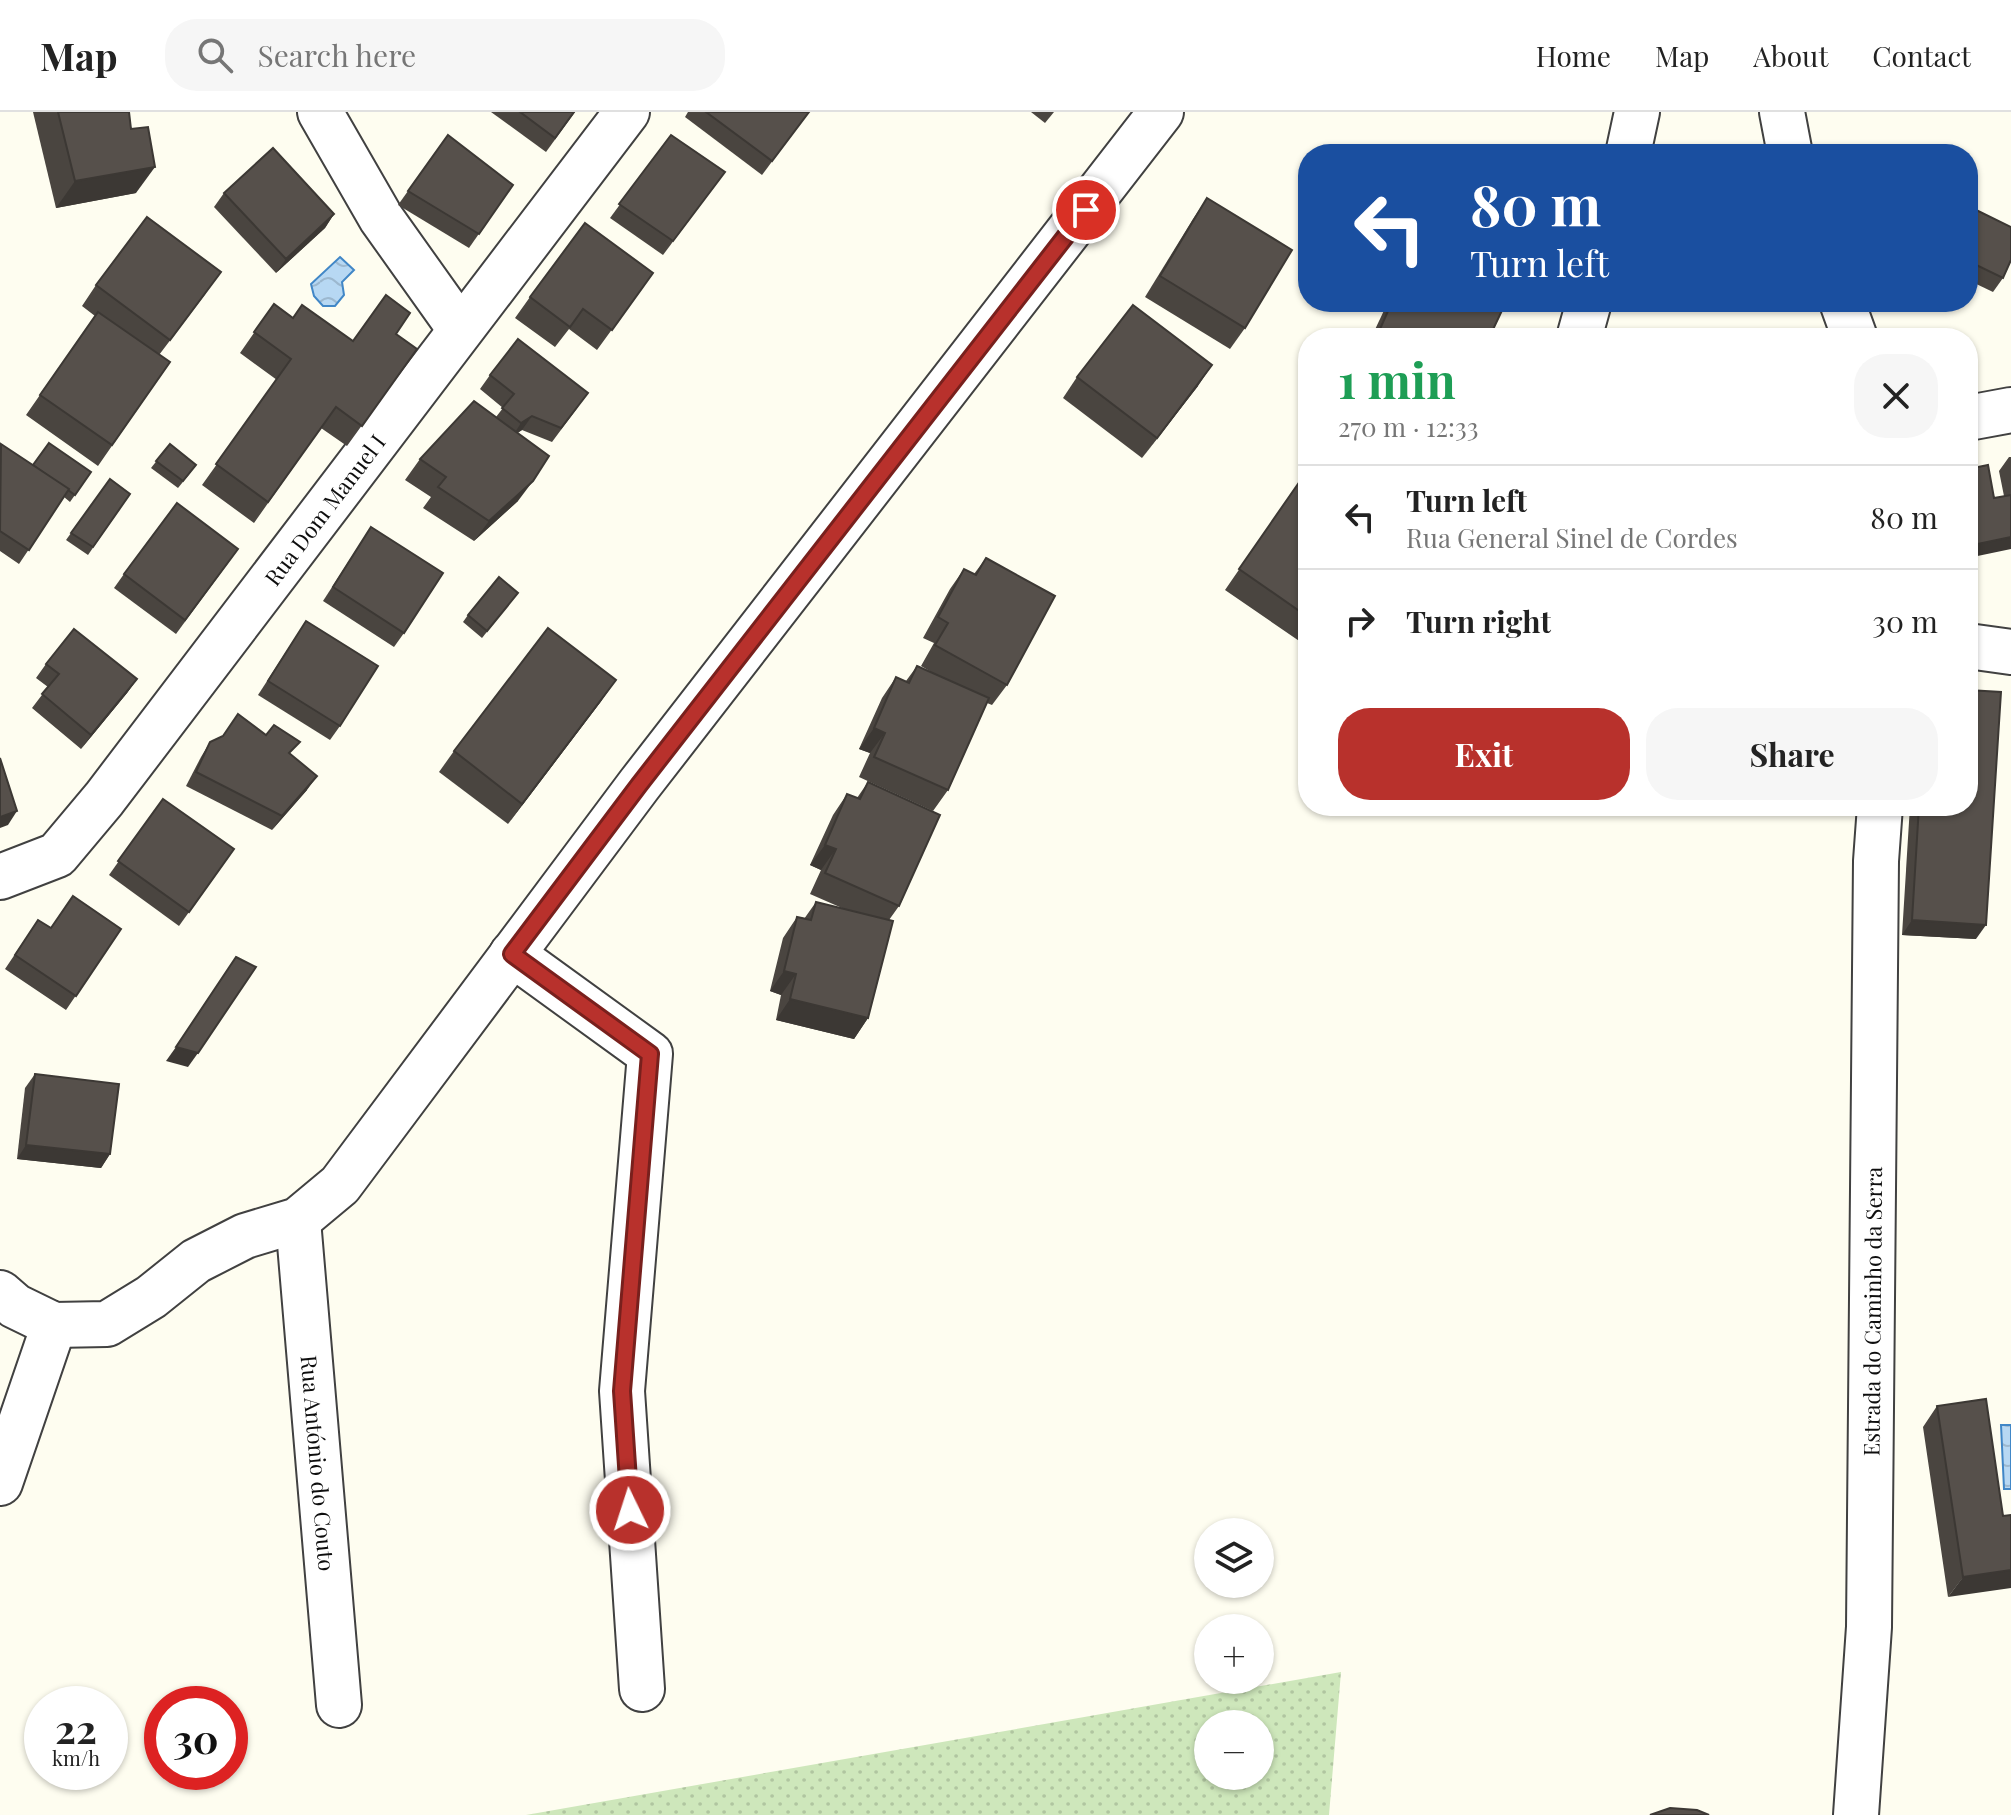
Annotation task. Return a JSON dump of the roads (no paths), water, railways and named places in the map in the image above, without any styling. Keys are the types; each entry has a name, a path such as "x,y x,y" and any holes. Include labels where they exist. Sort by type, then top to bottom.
{"street":[{"path":"320,112 381,218 460,329"},
{"name":"Rua Dom Manuel I","path":"0,877 57,855 627,112"},
{"path":"0,1293 15,1306 54,1325 107,1324 151,1297 196,1261 245,1236 298,1220 340,1185 639,785 1161,112"},
{"path":"1630,144 1637,112"},
{"path":"1782,112 1788,144"},
{"path":"1978,416 2011,410"},
{"path":"1978,647 2011,652"},
{"name":"Estrada do Caminho da Serra","path":"1856,1815 1869,1627 1876,861 1879,816"},
{"path":"512,954 650,1054 622,1391 642,1689"},
{"name":"Rua António do Couto","path":"298,1220 339,1705"},
{"path":"0,1483 54,1325"}],"water":[{"path":"340,257 354,270 342,282 344,295 335,306 323,306 314,296 311,284"},
{"path":"2001,1425 2011,1425 2011,1489 2004,1489"}]}
